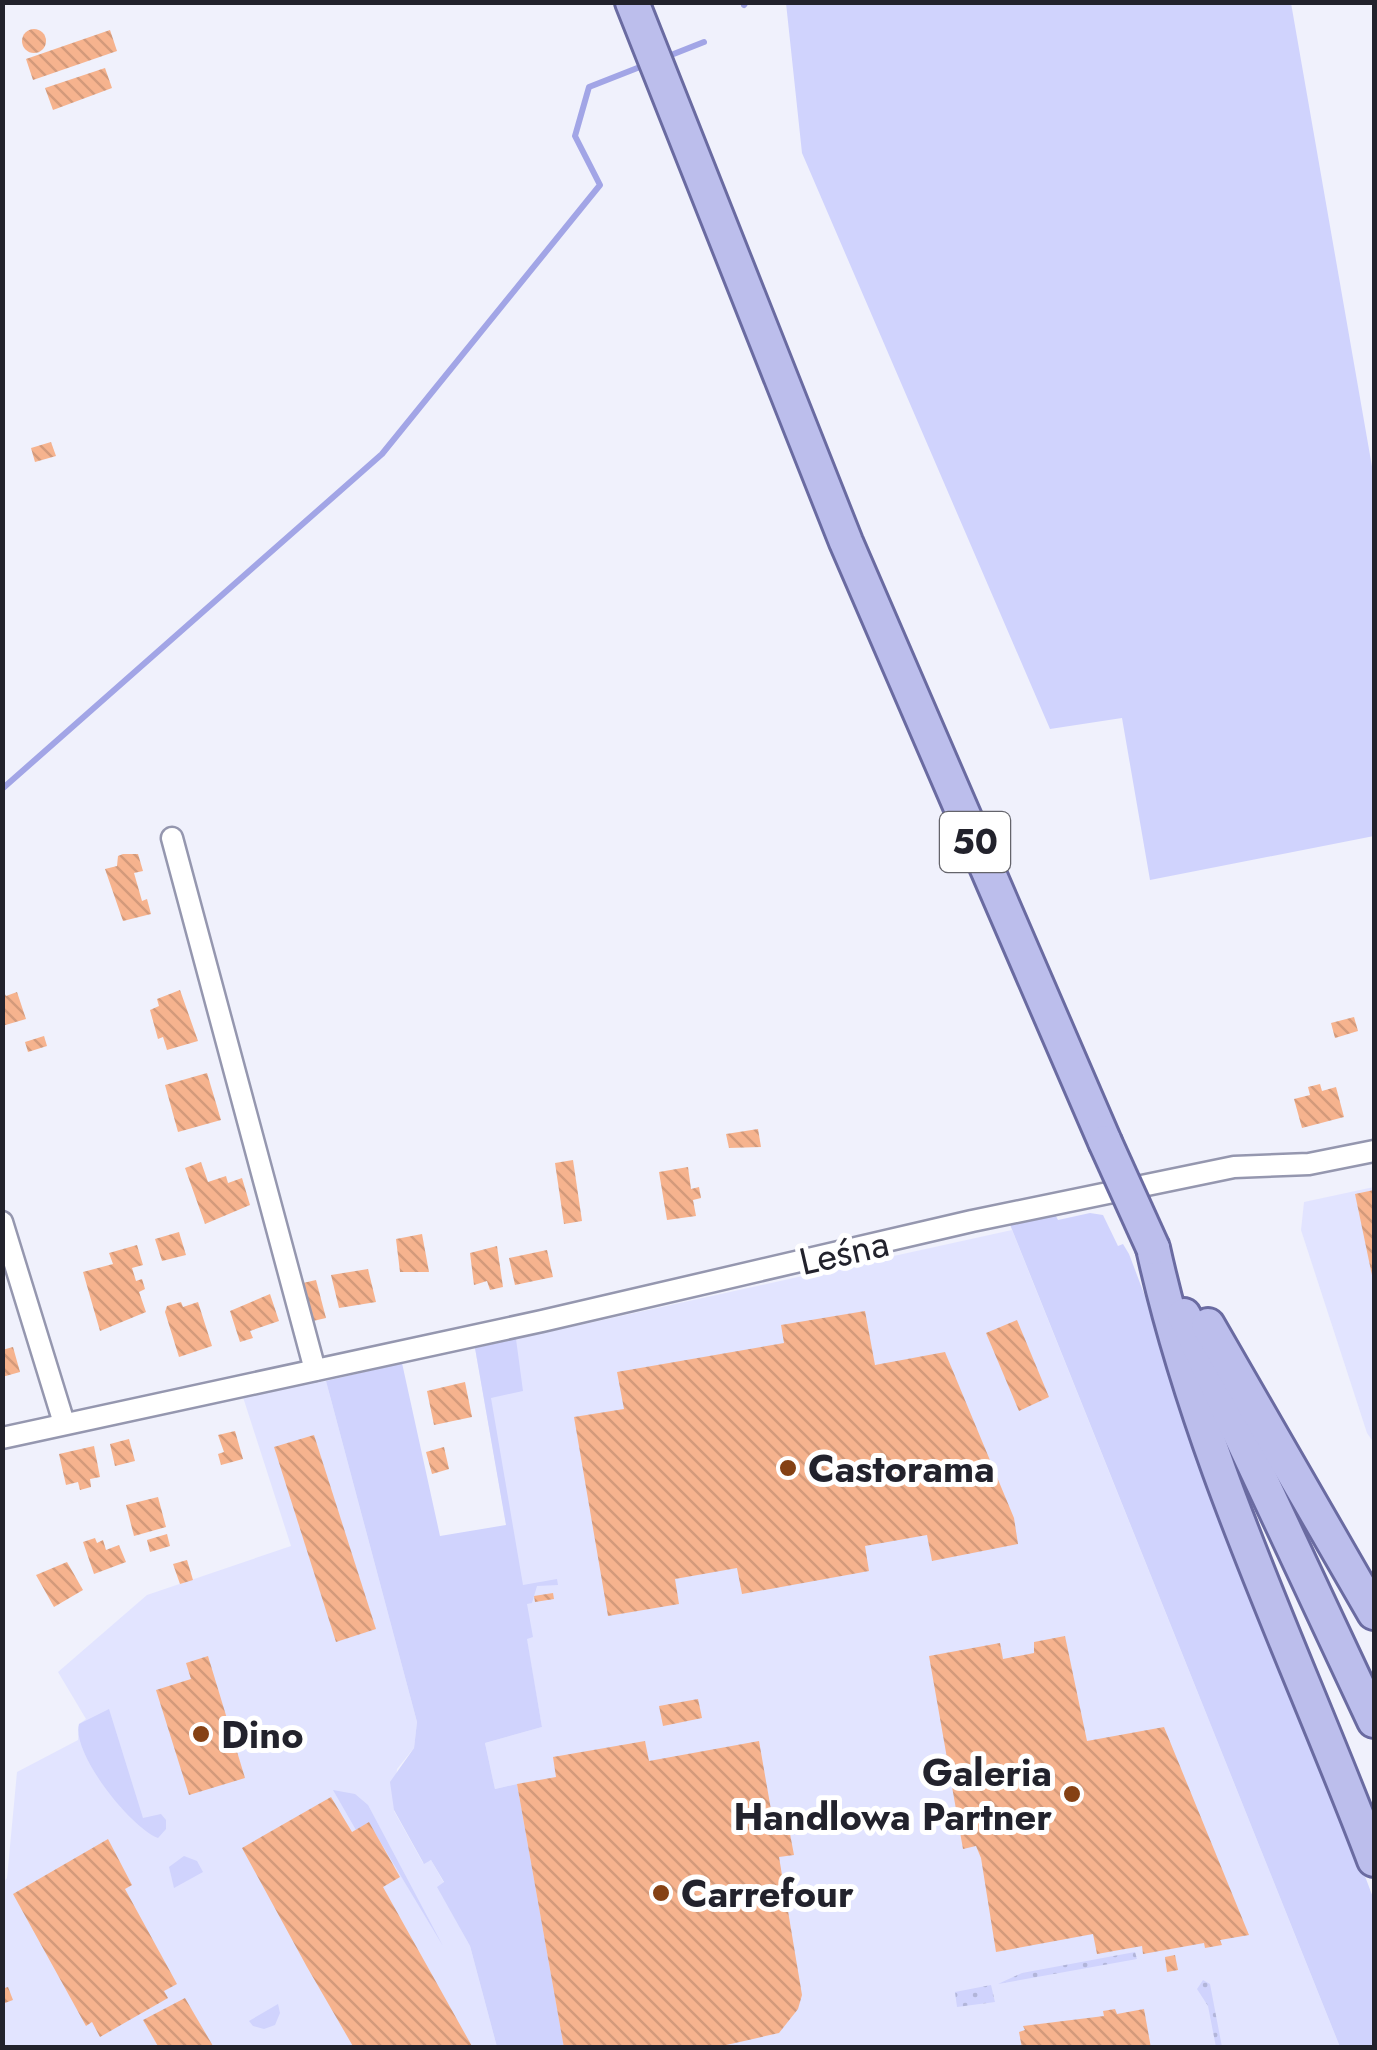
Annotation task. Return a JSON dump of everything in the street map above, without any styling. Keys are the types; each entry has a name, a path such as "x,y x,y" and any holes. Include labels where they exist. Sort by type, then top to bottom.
{"main road":[{"name":"50","path":"632,2 846,542 1104,1142 1374,1722"},
{"path":"1152,1248 1248,1389 1374,1613"},
{"path":"1152,1248 1172,1337 1197,1416 1374,1860"}],"street":[{"path":"172,838 315,1370"},
{"name":"Leśna","path":"2,1438 1072,1200 1234,1167 1310,1164 1374,1151"},
{"path":"2,1222 64,1423"}],"shaded area":[{"path":"786,3 1291,3 1374,478 1374,836 1150,880 1122,718 1050,729 802,153"},
{"path":"1374,1187 1374,1443 1367,1433 1301,1230 1304,1202"},
{"path":"1090,1213 1103,1215 1118,1246 1123,1244 1129,1254 1374,1900 1374,2047 1340,2047 1009,1222 1055,1214 1058,1220"},
{"path":"1012,1230 1340,2047 564,2047 516,1784 495,1789 485,1743 542,1727 475,1348"},
{"path":"516,1339 523,1391 491,1398 523,1585 557,1579 558,1585 537,1586 532,1603 527,1604 533,1637 527,1639 542,1727 485,1743 495,1789 517,1784 564,2047 497,2047 470,1946 437,1887 444,1882 431,1860 424,1864 394,1810 390,1782 414,1748 417,1722 326,1381 402,1363 440,1536 506,1525 475,1348"},
{"path":"326,1381 417,1722 414,1748 397,1769 394,1811 423,1863 431,1860 444,1883 438,1887 470,1946 497,2047 3,2048 2,1884 7,1878 17,1772 78,1740 79,1724 86,1719 58,1672 147,1595 291,1546 242,1394"},
{"path":"109,1709 143,1818 161,1814 166,1820 166,1829 158,1838 119,1805 84,1753 79,1724"},
{"path":"333,1790 355,1794 368,1805 443,1946 369,1823 356,1830"},
{"path":"184,1856 197,1861 203,1872 174,1888 169,1867"},
{"path":"1135,1952 1137,1959 998,1984 1022,1973"},
{"path":"1203,1980 1210,1984 1222,2047 1216,2047 1208,2006 1197,1989"},
{"path":"991,1985 995,2002 957,2007 955,1992"},
{"path":"278,2004 280,2013 275,2025 264,2029 249,2021"}],"building":[{"path":"34,29 43,32 43,50 34,53 25,50 22,41 25,32"},
{"path":"110,30 117,51 33,80 26,59"},
{"path":"105,68 112,88 53,110 45,88"},
{"path":"51,442 56,456 35,462 31,448"},
{"path":"138,854 143,871 134,873 142,901 147,899 151,914 123,921 105,869 117,866 118,856"},
{"path":"2,989 6,996 17,992 26,1019 2,1026"},
{"path":"180,990 198,1041 167,1050 163,1037 158,1039 150,1010 159,1006 157,999"},
{"path":"1354,1017 1358,1031 1335,1038 1331,1023"},
{"path":"44,1036 47,1046 28,1052 25,1042"},
{"path":"207,1073 221,1120 178,1132 165,1085"},
{"path":"1320,1084 1322,1091 1336,1087 1344,1117 1302,1128 1294,1099 1310,1095 1308,1087"},
{"path":"758,1129 761,1147 729,1148 726,1134"},
{"path":"573,1160 582,1221 564,1224 555,1163"},
{"path":"201,1162 208,1182 226,1176 228,1183 242,1178 250,1205 205,1224 185,1168"},
{"path":"688,1167 691,1189 699,1187 701,1198 693,1200 696,1216 667,1220 659,1172"},
{"path":"1374,1190 1374,1279 1373,1280 1355,1194"},
{"path":"179,1232 186,1255 162,1261 155,1239"},
{"path":"422,1234 429,1272 400,1272 396,1239"},
{"path":"137,1245 143,1265 132,1268 136,1281 142,1279 145,1289 139,1292 146,1312 100,1331 83,1272 113,1264 109,1253"},
{"path":"497,1246 503,1287 490,1290 487,1281 474,1285 470,1253"},
{"path":"547,1250 553,1277 515,1285 509,1258"},
{"path":"368,1269 376,1302 339,1308 331,1275"},
{"path":"316,1280 326,1318 313,1321 303,1283"},
{"path":"270,1294 279,1321 250,1331 253,1338 240,1342 230,1311"},
{"path":"181,1302 183,1307 198,1302 212,1346 179,1357 165,1312 167,1306"},
{"name":"Castorama","path":"865,1311 875,1365 945,1352 1014,1518 1018,1544 932,1561 927,1535 865,1546 869,1571 742,1594 737,1568 675,1579 679,1604 608,1616 574,1417 624,1409 617,1372 784,1343 781,1325"},
{"path":"1017,1320 1049,1397 1019,1411 986,1333"},
{"path":"13,1347 20,1372 2,1377 2,1350"},
{"path":"465,1382 472,1417 434,1425 427,1391"},
{"path":"235,1431 243,1459 221,1465 218,1454 224,1452 218,1435"},
{"path":"314,1435 376,1629 336,1642 274,1447"},
{"path":"129,1439 135,1461 115,1466 110,1444"},
{"path":"94,1446 100,1477 90,1479 91,1487 80,1490 78,1482 66,1485 59,1454"},
{"path":"444,1447 449,1469 432,1474 426,1452"},
{"path":"158,1497 166,1527 134,1536 126,1505"},
{"path":"167,1534 170,1546 150,1552 147,1540"},
{"path":"95,1538 97,1543 103,1540 106,1550 119,1545 126,1562 94,1574 83,1542"},
{"path":"187,1560 193,1580 180,1584 173,1564"},
{"path":"67,1562 83,1590 54,1607 36,1575"},
{"path":"553,1593 554,1599 535,1602 534,1596"},
{"name":"Galeria Handlowa Partner","path":"1065,1636 1087,1741 1164,1727 1249,1935 1220,1940 1222,1945 1205,1948 1204,1943 1143,1954 1142,1946 1097,1954 1093,1934 996,1952 981,1858 976,1846 963,1849 929,1656 1000,1643 1003,1659 1034,1653 1034,1642"},
{"name":"Dino","path":"208,1656 245,1778 189,1795 156,1690 191,1679 186,1663"},
{"path":"698,1699 702,1718 663,1726 659,1706"},
{"name":"Carrefour","path":"645,1741 649,1761 759,1741 773,1821 787,1818 794,1855 779,1857 802,1995 798,2009 779,2033 713,2048 564,2048 517,1784 556,1777 553,1757"},
{"path":"331,1797 352,1832 369,1822 400,1877 383,1887 473,2048 354,2048 307,1967 242,1848"},
{"path":"108,1839 132,1885 125,1889 177,1984 164,1991 168,1998 100,2037 92,2022 86,2026 13,1894"},
{"path":"1175,1955 1178,1970 1167,1972 1165,1957"},
{"path":"8,1987 13,2000 2,2004 2,1989"},
{"path":"185,1998 213,2048 159,2048 143,2020"},
{"path":"1115,2009 1117,2014 1144,2009 1151,2048 1022,2048 1019,2032 1025,2030 1023,2026 1104,2016 1103,2011"}],"waterway":[{"path":"666,57 704,42"},
{"path":"2,789 382,454 600,185 575,136 589,87 645,65"}],"place":[{"name":"Castorama","path":"788,1468"},
{"name":"Dino","path":"201,1734"},
{"name":"Galeria Handlowa Partner","path":"1072,1794"},
{"name":"Carrefour","path":"661,1893"}]}
